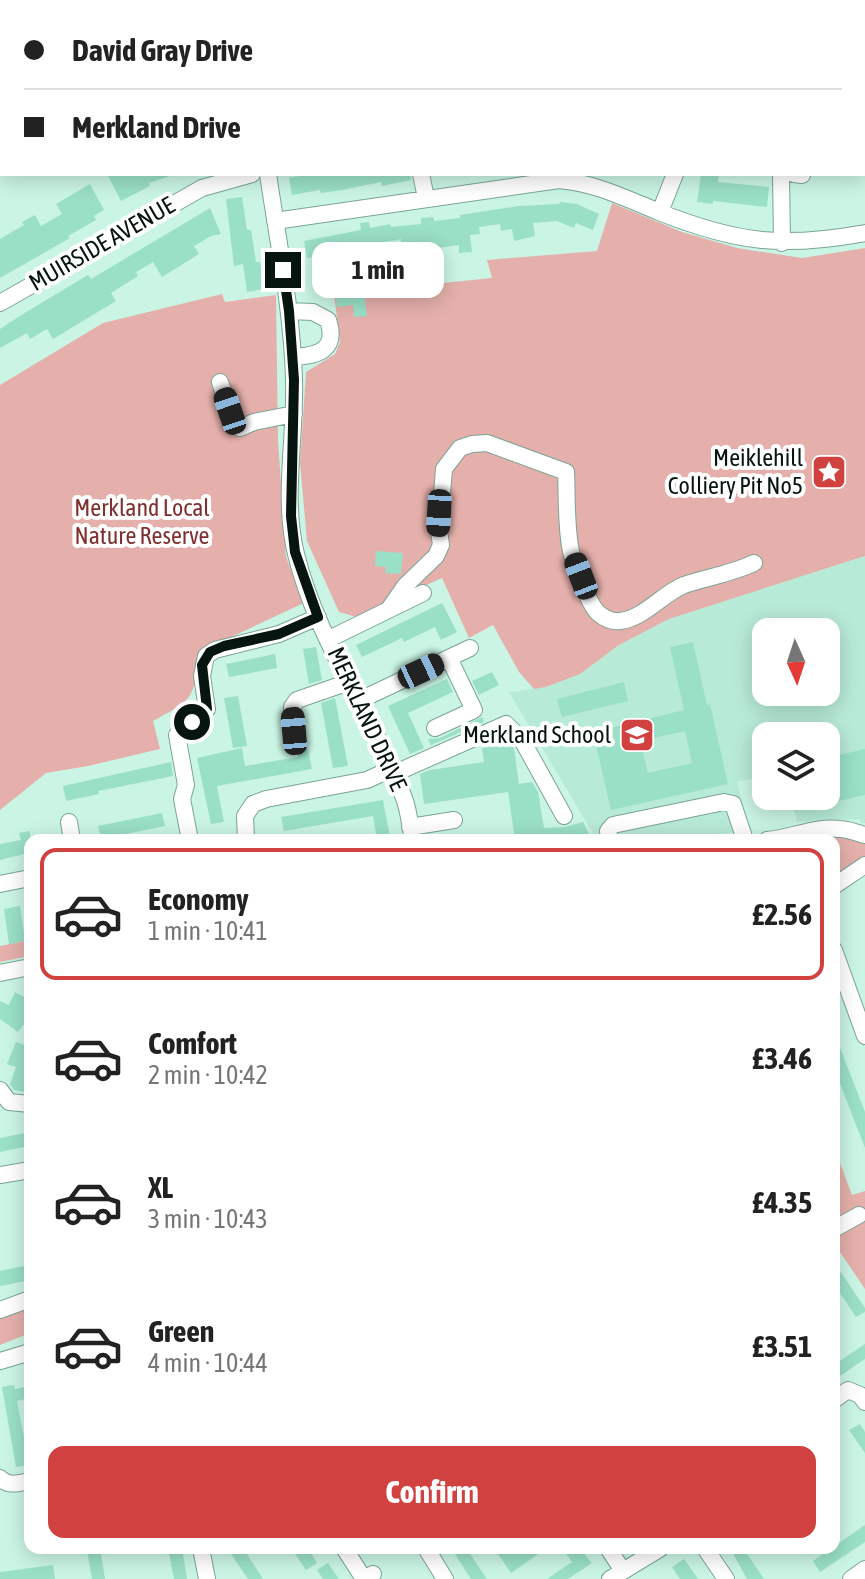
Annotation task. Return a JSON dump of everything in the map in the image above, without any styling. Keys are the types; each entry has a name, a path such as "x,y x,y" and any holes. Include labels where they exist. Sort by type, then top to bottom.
{"street":[{"name":"MUIRSIDE AVENUE","path":"0,303 202,188 245,176"},
{"name":"MERKLAND DRIVE","path":"268,176 293,357 291,476 295,552 318,617 405,800 411,834"},
{"path":"421,176 426,198"},
{"path":"660,212 674,176"},
{"path":"781,176 782,243"},
{"path":"275,221 558,177 605,189 721,234 782,243 817,242 865,233"},
{"path":"289,311 320,315 328,320 332,335 330,344 317,354 293,357"},
{"path":"220,382 234,425 240,428 294,414"},
{"path":"389,609 405,586 436,556 441,545 439,531 444,469 460,448 472,444 487,443 566,472 570,548 592,604 599,614 609,620 633,618 669,592 754,563"},
{"path":"329,639 423,593"},
{"path":"189,834 182,799 186,785 177,735 207,709 202,676 206,656 215,650 279,634 318,617"},
{"path":"358,701 470,648"},
{"path":"435,728 474,710 449,658"},
{"path":"294,731 292,707 297,700 349,682"},
{"path":"246,834 245,816 257,802 367,780 506,724 522,740 564,816"},
{"path":"609,834 613,825 724,802 733,804 743,834"},
{"path":"411,834 454,820"},
{"path":"69,822 71,834"},
{"path":"804,834 840,829 865,835"},
{"path":"840,882 865,865"},
{"path":"0,884 24,879"},
{"path":"840,967 865,1036"},
{"path":"0,973 24,968"},
{"path":"0,1090 9,1102 24,1103"},
{"path":"0,1175 24,1171"},
{"path":"840,1226 859,1215"},
{"path":"0,1310 24,1301"},
{"path":"0,1361 24,1354"},
{"path":"840,1396 848,1390 860,1395 865,1402"},
{"path":"0,1478 4,1483 24,1482"},
{"path":"202,1554 207,1579"},
{"path":"348,1554 364,1579 373,1574"},
{"path":"430,1554 445,1579"},
{"path":"610,1554 617,1575 651,1554"},
{"path":"709,1554 726,1579"},
{"path":"851,1579 865,1569"}],"shaded area":[{"name":"Merkland School","path":"865,556 865,823 861,823 860,819 797,822 794,810 840,810 840,722 752,722 752,778 737,782 749,830 723,834 593,834 509,692 546,687 580,674 619,645 669,619"}],"green space":[{"path":"612,203 682,232 737,248 802,258 865,248 865,556 669,619 619,645 580,674 534,689 519,672 493,625 469,638 442,578 360,618 339,612 307,541 300,463 306,372 335,354 340,342 334,294 492,278 487,260 597,251"},
{"name":"Merkland Local Nature Reserve","path":"222,294 225,302 276,295 278,440 286,557 304,603 199,652 190,696 153,721 160,749 46,773 0,810 0,385 103,323"},
{"path":"865,835 865,865 840,882 840,836"},
{"path":"24,941 24,957 0,962 0,946"},
{"path":"840,1163 852,1195 865,1191 865,1289 840,1252"},
{"path":"24,1301 24,1335 0,1345 0,1310"}],"building":[{"path":"108,176 170,176 149,183 150,186 121,201"},
{"path":"410,176 411,180 292,195 289,178"},
{"path":"701,176 719,176 718,182 769,187 767,207 697,202"},
{"path":"90,184 104,210 94,216 96,220 0,278 0,239 35,215 41,226 62,214 56,204"},
{"path":"242,197 247,230 251,230 264,289 247,292 243,264 234,266 226,199"},
{"path":"560,202 577,204 599,214 593,230 576,223 574,228 557,221 533,223 535,236 514,241 512,229 501,231 500,224 479,227 480,234 470,235 472,252 459,253 459,245 403,256 401,239 373,244 376,263 366,264 364,251 307,258 304,241 361,230 360,223 369,222 370,228 390,224 391,227 421,224 421,218 433,217 434,221"},
{"path":"210,208 221,234 194,246 199,254 162,277 153,262 111,293 116,301 53,339 47,329 30,339 27,333 0,348 0,329 18,317 88,275 91,279"},
{"path":"364,293 367,316 354,317 353,305 337,307 336,296"},
{"path":"376,551 403,553 401,574 385,573 386,567 375,566"},
{"path":"442,603 457,632 441,640 435,627 362,657 356,645"},
{"path":"693,642 728,784 611,810 593,732 684,710 670,647","holes":["685,731 692,763 648,773 640,741"]},
{"path":"316,647 322,680 309,684 303,649"},
{"path":"275,654 277,668 229,677 226,664"},
{"path":"492,672 499,685 479,695 472,681"},
{"path":"447,679 453,692 408,713 424,748 410,754 388,706"},
{"path":"624,682 628,701 562,717 557,699"},
{"path":"238,696 247,746 233,748 224,698"},
{"path":"335,698 348,766 333,768 321,703"},
{"path":"482,717 484,722 431,745 428,739 440,738"},
{"path":"510,743 514,748 519,784 532,782 538,792 544,828 583,822 589,834 514,834 508,792 424,804 420,774 484,762 482,748"},
{"path":"242,748 245,766 298,757 297,751 308,749 312,769 217,786 224,822 211,824 197,758"},
{"path":"865,749 865,795 840,801 840,755"},
{"path":"171,762 173,776 98,791 99,794 66,801 63,786"},
{"path":"383,800 389,834 376,834 373,816 284,831 281,817"},
{"path":"162,813 165,826 126,834 100,834 98,826"},
{"path":"30,831 30,834 24,834 24,854 0,860 0,844 21,840 19,833"},
{"path":"20,906 24,941 9,944 4,909"},
{"path":"15,992 24,997 24,1024 18,1032 0,1019 0,1001 9,1005"},
{"path":"16,1042 24,1045 24,1092 14,1090 10,1084 16,1067 7,1064"},
{"path":"840,1047 865,1112 865,1148 840,1083"},
{"path":"24,1133 24,1147 0,1152 0,1138"},
{"path":"24,1266 24,1281 0,1286 0,1271"},
{"path":"840,1271 865,1308 865,1312 856,1317 840,1293"},
{"path":"865,1344 865,1359 840,1376 840,1361"},
{"path":"2,1387 24,1387 24,1399 17,1401 24,1438 24,1466 16,1467"},
{"path":"860,1424 865,1432 865,1453 849,1430"},
{"path":"865,1525 865,1542 820,1572 813,1561 823,1554 840,1554 840,1542"},
{"path":"88,1554 101,1554 105,1579 92,1579"},
{"path":"169,1554 183,1554 187,1579 174,1579"},
{"path":"231,1554 247,1554 263,1579 248,1579"},
{"path":"295,1554 312,1554 317,1563 306,1570"},
{"path":"455,1554 470,1554 487,1579 471,1579"},
{"path":"498,1554 538,1554 511,1573"},
{"path":"566,1554 584,1554 592,1563 568,1579 547,1579 572,1562"},
{"path":"733,1554 747,1554 764,1579 747,1579"},
{"path":"684,1559 698,1579 680,1579 672,1567"},
{"path":"328,1563 339,1579 323,1579 317,1570"},
{"path":"53,1565 55,1579 0,1579 0,1572"}],"place":[{"name":"Meiklehill Colliery Pit No5","path":"829,472"},
{"name":"Merkland School","path":"637,735"}],"route":[{"path":"192,722 207,709 202,665 210,652 279,634 318,617 295,552 291,516 294,380 283,270"}]}
